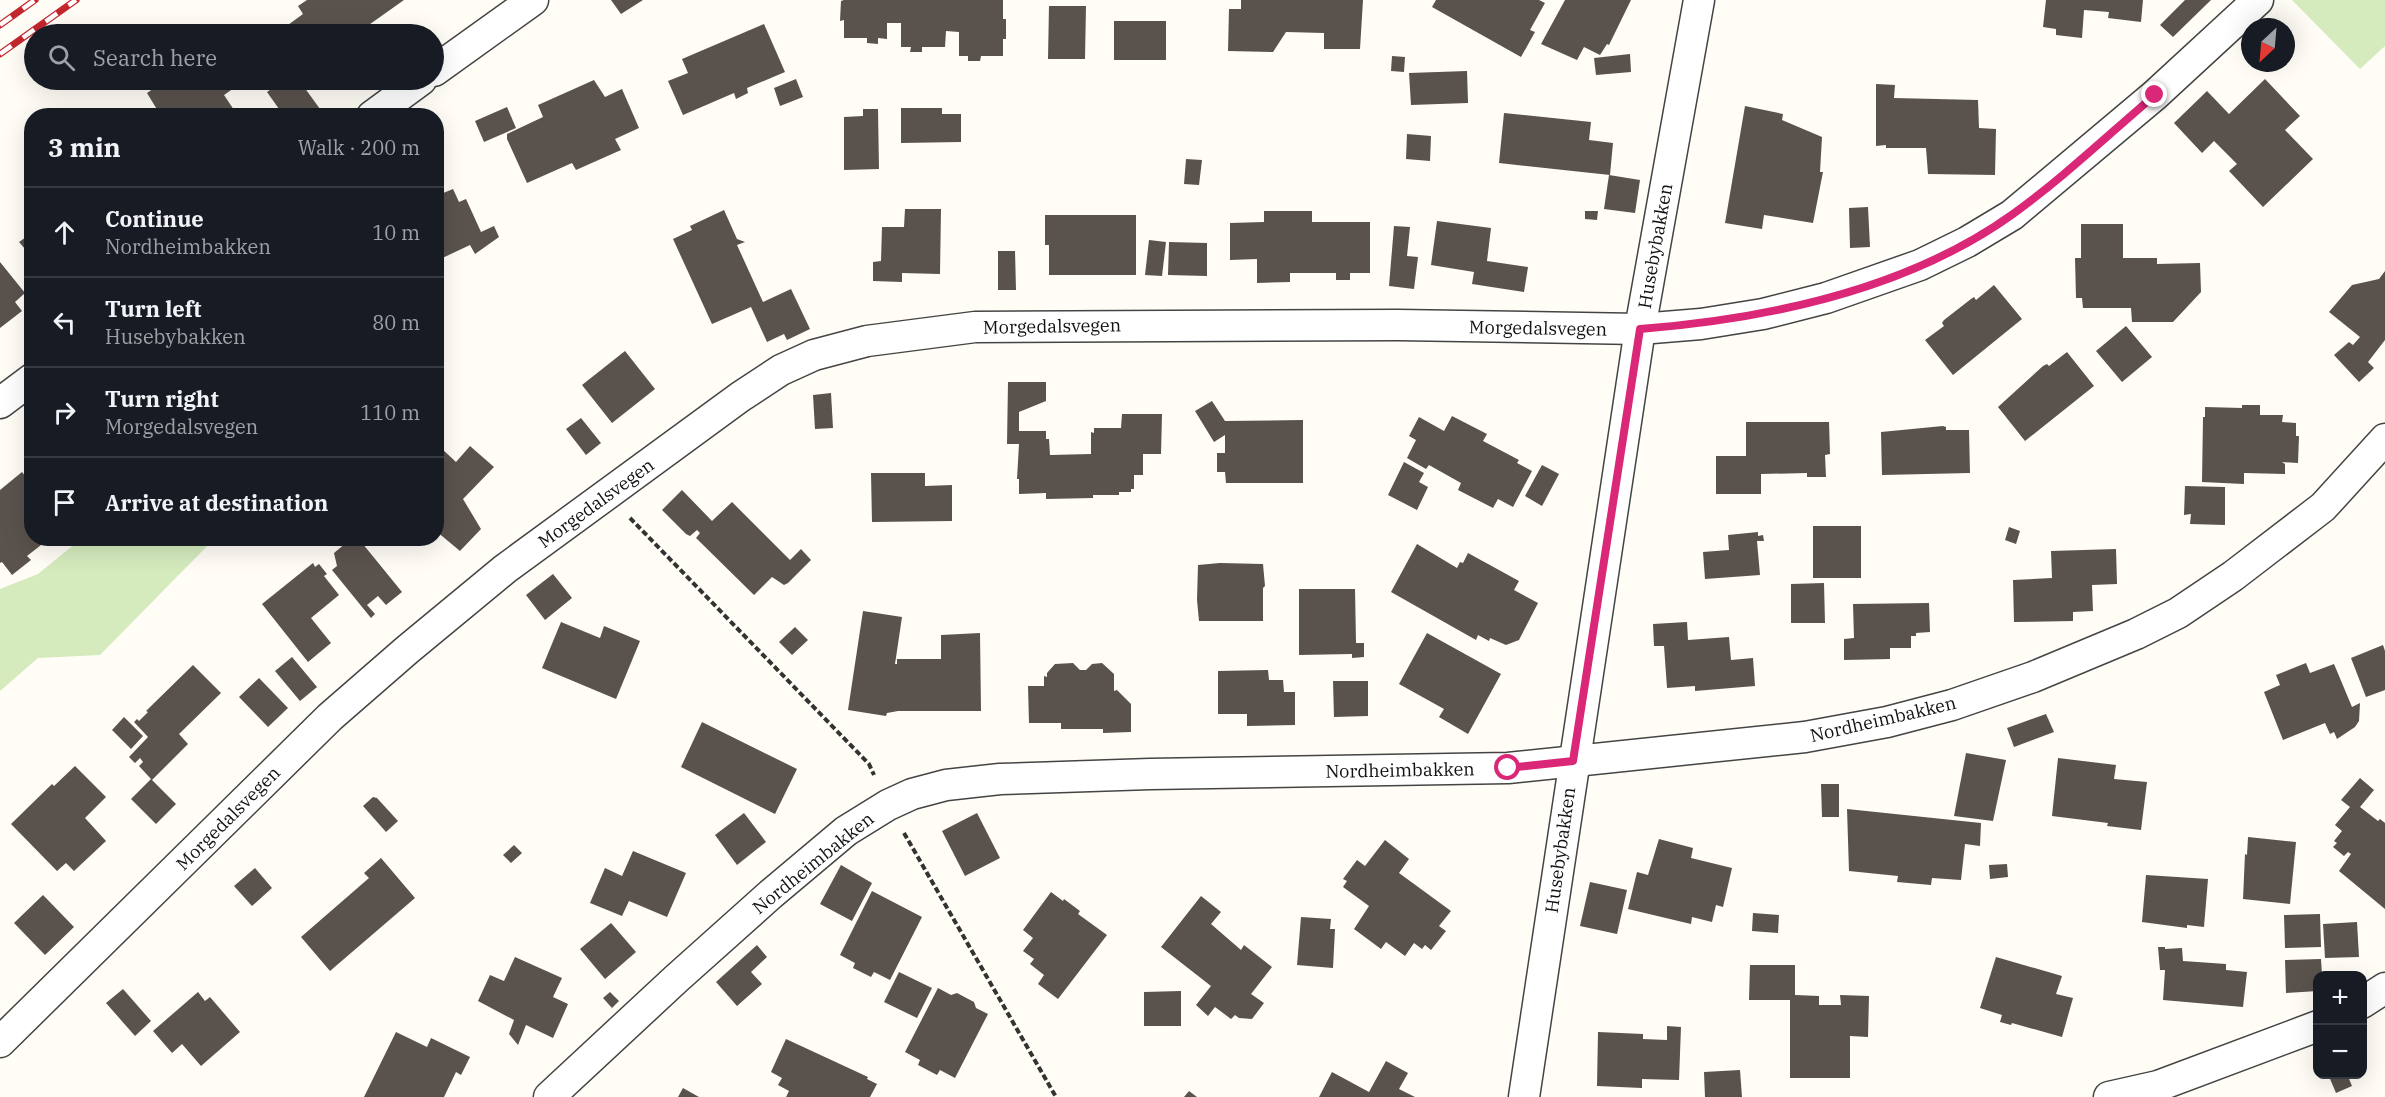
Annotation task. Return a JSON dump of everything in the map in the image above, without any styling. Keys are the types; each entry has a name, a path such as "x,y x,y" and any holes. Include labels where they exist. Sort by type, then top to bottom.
{"street":[{"path":"444,64 534,0"},
{"name":"Husebybakken","path":"1524,1097 1640,329 1699,0"},
{"name":"Morgedalsvegen","path":"0,1041 330,717 407,650 505,569 740,397 781,370 814,355 867,341 975,327 1398,325 1640,329 1701,324 1763,314 1826,298 1920,265 1967,242 2012,215 2155,95 2258,0"},
{"path":"383,108 407,90"},
{"path":"0,404 24,385"},
{"name":"Nordheimbakken","path":"562,1093 771,894 846,831 888,805 912,794 946,785 1000,779 1508,768 1805,738 1887,722 1952,705 2033,677 2147,629 2178,613 2233,576 2323,507 2385,439"},
{"path":"2367,1000 2385,988"},
{"path":"2109,1097 2158,1086 2313,1028"}],"path":[{"path":"607,495 869,764 888,805 1056,1097"}],"green space":[{"path":"2292,0 2385,0 2385,46 2360,69"},
{"path":"72,546 207,546 100,655 38,658 0,691 0,589 38,574"}],"building":[{"path":"307,0 404,0 370,24 289,24 303,14 298,6"},
{"path":"611,0 643,0 621,14"},
{"path":"1003,0 1006,39 1003,39 1003,56 981,56 980,61 968,61 968,56 959,56 959,32 946,31 945,47 922,47 922,52 910,52 911,47 901,47 901,23 887,23 887,39 878,38 878,44 867,43 867,38 844,38 844,20 840,21 841,1"},
{"path":"1241,0 1363,0 1360,49 1324,49 1324,33 1286,32 1273,52 1228,51 1229,9 1241,9"},
{"path":"1436,0 1539,0 1545,3 1530,30 1535,32 1521,57 1432,7"},
{"path":"1565,0 1631,0 1609,45 1607,44 1600,55 1584,47 1577,60 1541,44"},
{"path":"2046,0 2143,0 2141,22 2108,18 2109,12 2084,10 2082,38 2056,35 2056,29 2043,27"},
{"path":"2185,0 2211,0 2173,37 2160,25"},
{"path":"1049,6 1086,6 1085,59 1048,59"},
{"path":"1114,21 1166,21 1166,60 1114,60"},
{"path":"764,24 785,72 747,88 748,93 736,99 734,93 683,115 668,81 688,73 682,59"},
{"path":"1630,54 1631,72 1596,75 1594,58"},
{"path":"1392,56 1405,57 1404,72 1391,71"},
{"path":"1467,71 1468,103 1411,105 1409,73"},
{"path":"796,79 803,97 780,106 774,88"},
{"path":"2265,79 2300,116 2285,130 2313,159 2263,207 2229,171 2237,164 2214,141 2202,153 2174,123 2207,91 2229,114"},
{"path":"594,80 605,97 622,89 639,128 615,139 621,150 576,170 572,163 527,183 507,139 507,134 543,117 538,105"},
{"path":"1876,84 1895,85 1894,98 1978,100 1979,128 1996,129 1995,175 1928,174 1926,148 1876,146"},
{"path":"151,90 231,90 224,95 233,108 156,108 147,93"},
{"path":"270,90 306,90 319,108 278,108 267,92"},
{"path":"1745,106 1783,114 1782,120 1822,137 1820,172 1823,172 1813,223 1764,215 1762,229 1725,223"},
{"path":"507,107 516,128 484,142 475,121"},
{"path":"901,108 942,108 942,114 961,114 961,142 901,143"},
{"path":"863,109 878,109 879,169 844,170 844,117 863,116"},
{"path":"1504,113 1591,122 1589,140 1613,143 1610,175 1499,163"},
{"path":"1407,134 1431,136 1430,161 1406,159"},
{"path":"1186,159 1202,160 1199,185 1184,184"},
{"path":"1609,175 1640,180 1635,213 1604,209"},
{"path":"453,189 459,202 466,199 481,232 494,226 499,237 475,254 470,245 444,257 444,193"},
{"path":"1868,207 1870,247 1850,248 1849,208"},
{"path":"905,209 941,209 940,274 902,273 902,282 873,281 873,262 881,261 882,227 904,227"},
{"path":"724,210 737,239 745,242 737,245 763,302 791,289 810,329 787,340 784,334 767,342 751,307 712,324 673,239 692,230 690,226"},
{"path":"1264,211 1312,211 1312,222 1370,222 1370,273 1350,273 1350,280 1336,280 1336,273 1290,273 1290,282 1257,283 1257,259 1230,260 1230,223 1264,222"},
{"path":"1585,211 1598,211 1597,220 1585,219"},
{"path":"1045,215 1136,215 1136,275 1049,275 1049,245 1045,245"},
{"path":"1437,221 1491,228 1487,261 1528,267 1524,292 1472,284 1474,272 1431,265"},
{"path":"2081,224 2123,224 2123,258 2157,258 2157,264 2200,263 2201,292 2173,322 2132,322 2131,308 2083,308 2082,298 2076,298 2075,258 2081,258"},
{"path":"1394,226 1410,227 1407,256 1418,257 1414,289 1389,286"},
{"path":"24,239 24,248 19,242"},
{"path":"1149,240 1166,242 1162,276 1145,275"},
{"path":"1169,242 1207,243 1207,276 1168,275"},
{"path":"998,251 1015,251 1016,290 998,290"},
{"path":"0,262 24,294 15,302 22,311 0,328"},
{"path":"2385,271 2385,340 2368,362 2374,368 2359,382 2334,355 2349,342 2353,345 2360,337 2329,312 2352,285 2379,279"},
{"path":"1994,285 2022,319 1953,375 1925,340 1944,326 1942,323 1944,320 1974,297 1976,300"},
{"path":"2126,326 2152,357 2122,382 2096,351"},
{"path":"625,351 655,389 612,423 582,385"},
{"path":"2067,352 2094,386 2025,441 1998,407 2043,366 2047,364 2049,366"},
{"path":"1008,382 1046,382 1046,401 1019,412 1019,431 1046,431 1050,455 1091,454 1091,432 1094,433 1094,428 1121,428 1122,414 1162,414 1161,454 1143,454 1143,475 1134,475 1134,489 1131,489 1131,492 1119,492 1119,495 1093,495 1093,498 1046,499 1046,493 1019,494 1019,479 1017,479 1019,444 1007,444"},
{"path":"831,393 833,428 815,429 813,395"},
{"path":"1212,401 1225,421 1303,420 1303,483 1226,483 1225,472 1217,472 1217,453 1225,453 1225,435 1214,442 1195,411"},
{"path":"2242,405 2260,405 2260,415 2283,415 2282,422 2296,423 2296,436 2299,436 2298,463 2282,462 2285,464 2285,474 2244,473 2244,484 2202,482 2205,407 2242,408"},
{"path":"1452,416 1487,434 1483,441 1519,460 1517,463 1532,471 1513,507 1498,499 1493,508 1458,490 1461,483 1429,465 1426,469 1407,458 1416,440 1409,436 1419,417 1444,431"},
{"path":"581,418 601,443 586,455 566,429"},
{"path":"1746,422 1829,422 1830,454 1825,455 1826,477 1807,477 1807,473 1761,474 1761,494 1716,494 1716,456 1746,456"},
{"path":"1943,426 1946,430 1969,430 1970,473 1882,475 1881,432"},
{"path":"470,446 494,467 463,499 481,529 460,551 444,538 444,451 456,462"},
{"path":"1404,462 1424,473 1419,482 1428,487 1417,510 1388,495"},
{"path":"1542,465 1559,474 1542,506 1525,496"},
{"path":"22,472 24,474 24,546 40,546 27,556 31,560 12,575 2,562 0,563 0,490"},
{"path":"871,473 925,473 925,486 952,485 952,521 872,522"},
{"path":"2185,486 2225,487 2225,525 2190,524 2191,514 2184,515"},
{"path":"682,490 712,521 732,502 790,560 801,549 811,560 788,583 784,585 772,577 754,595 696,538 700,533 697,530 690,536 686,534 662,510"},
{"path":"1813,526 1861,526 1861,578 1813,578"},
{"path":"2009,527 2020,531 2016,544 2005,540"},
{"path":"1758,532 1758,536 1763,535 1764,541 1757,541 1760,575 1705,579 1703,552 1729,550 1728,535"},
{"path":"1417,544 1457,568 1460,562 1463,563 1468,553 1519,581 1514,590 1538,603 1519,640 1506,645 1490,638 1489,641 1478,635 1476,640 1391,592"},
{"path":"342,546 365,546 402,592 386,605 378,596 367,605 375,614 371,618 332,570 337,566 334,553"},
{"path":"2116,549 2117,584 2092,585 2093,611 2073,612 2073,621 2014,622 2013,580 2052,578 2051,551"},
{"path":"313,563 315,567 319,564 327,574 324,576 339,595 311,618 331,643 308,662 262,604"},
{"path":"1263,564 1265,586 1263,588 1263,621 1199,621 1198,565"},
{"path":"553,574 572,598 545,620 526,595"},
{"path":"1824,583 1825,623 1791,623 1791,584"},
{"path":"1299,589 1355,589 1356,643 1364,643 1364,657 1352,658 1352,654 1299,655"},
{"path":"1929,603 1930,632 1916,633 1916,636 1911,636 1911,648 1890,648 1890,659 1844,660 1844,639 1854,638 1853,604"},
{"path":"863,611 902,617 895,664 897,664 897,659 941,659 941,635 980,633 981,711 898,711 887,713 886,716 848,710"},
{"path":"561,622 600,638 604,626 640,641 616,699 542,668"},
{"path":"1687,622 1688,640 1729,637 1731,660 1753,658 1755,686 1695,691 1695,686 1667,688 1664,646 1654,646 1653,624"},
{"path":"795,627 808,640 792,655 779,642"},
{"path":"1427,633 1501,674 1468,734 1439,717 1444,709 1399,684"},
{"path":"2383,645 2385,690 2366,697 2351,658"},
{"path":"292,657 317,687 300,701 275,671"},
{"path":"1073,663 1080,670 1086,670 1092,664 1102,663 1114,674 1114,691 1117,690 1131,704 1131,732 1103,733 1103,729 1061,729 1061,723 1029,723 1028,686 1044,686 1044,676 1047,677 1047,673 1055,664"},
{"path":"2306,663 2310,673 2334,664 2352,707 2360,703 2359,721 2355,727 2337,739 2334,732 2330,734 2325,723 2283,740 2264,692 2280,685 2276,675"},
{"path":"193,665 221,693 179,734 188,744 152,780 176,804 156,824 131,799 151,779 139,766 143,762 140,758 135,763 129,757 148,737 134,722 137,719 139,721 148,712 146,711"},
{"path":"1268,670 1269,680 1283,680 1284,692 1295,692 1295,725 1247,726 1247,714 1218,714 1218,671"},
{"path":"259,678 288,708 268,727 239,697"},
{"path":"1333,681 1368,681 1368,716 1334,717"},
{"path":"2046,714 2054,732 2014,747 2007,728"},
{"path":"124,717 143,736 131,749 112,730"},
{"path":"702,722 797,769 775,814 681,767"},
{"path":"1966,753 2006,760 1993,821 1954,816"},
{"path":"2058,758 2116,765 2114,779 2147,782 2141,830 2052,816"},
{"path":"75,766 106,797 85,818 106,841 74,871 66,863 57,871 11,824 52,784 54,786"},
{"path":"2360,778 2374,790 2360,807 2378,821 2380,819 2385,823 2385,909 2339,871 2351,854 2348,852 2344,856 2333,847 2337,843 2334,841 2342,831 2335,825 2350,807 2341,800"},
{"path":"1821,784 1839,784 1839,817 1822,817"},
{"path":"373,797 377,798 398,821 386,832 363,806"},
{"path":"1847,809 1981,823 1980,846 1965,844 1961,880 1932,878 1931,885 1897,882 1898,876 1849,871"},
{"path":"744,813 766,842 737,865 715,835"},
{"path":"977,813 1000,858 965,876 942,831"},
{"path":"2248,837 2296,842 2290,904 2243,899"},
{"path":"1659,839 1693,848 1691,858 1732,868 1723,907 1716,905 1712,922 1692,917 1691,924 1628,909 1637,872 1648,875"},
{"path":"1385,840 1409,859 1399,873 1451,911 1439,926 1446,931 1431,950 1425,945 1422,949 1414,943 1405,956 1386,942 1381,949 1354,929 1369,906 1343,887 1347,881 1343,879 1357,860 1365,866"},
{"path":"514,845 522,853 511,863 503,855"},
{"path":"633,851 686,873 667,917 629,901 622,916 590,903 605,868 622,876"},
{"path":"381,858 415,898 330,971 301,937 369,878 364,873"},
{"path":"2007,864 2008,877 1990,879 1989,865"},
{"path":"841,865 872,883 852,921 820,904"},
{"path":"255,868 272,888 252,906 234,886"},
{"path":"2146,875 2208,879 2204,927 2187,925 2187,928 2142,922"},
{"path":"1590,882 1627,890 1617,934 1580,926"},
{"path":"872,891 922,917 890,980 874,972 871,977 853,968 855,963 840,955"},
{"path":"1051,892 1080,911 1078,914 1107,935 1058,999 1038,984 1044,975 1030,964 1034,959 1023,951 1033,938 1023,930"},
{"path":"43,895 74,927 45,955 14,923"},
{"path":"1201,896 1221,912 1211,924 1241,950 1244,945 1272,967 1251,994 1264,1003 1252,1019 1239,1018 1235,1015 1231,1019 1215,1007 1208,1016 1196,1005 1211,986 1161,947"},
{"path":"1753,913 1779,915 1778,933 1752,931"},
{"path":"2320,914 2321,947 2285,948 2284,915"},
{"path":"1301,917 1331,919 1330,929 1335,929 1333,968 1297,965"},
{"path":"2357,922 2359,957 2325,958 2323,924"},
{"path":"611,923 636,952 605,979 580,949"},
{"path":"757,945 767,957 751,972 762,984 737,1006 716,982"},
{"path":"2158,947 2182,948 2183,961 2226,964 2226,970 2247,972 2243,1007 2163,1000 2165,970 2160,970"},
{"path":"515,957 562,978 553,997 568,1004 553,1038 526,1025 518,1045 509,1034 514,1020 478,1001 490,975 504,981"},
{"path":"1996,957 2062,976 2056,994 2073,998 2062,1037 2012,1023 2011,1025 2000,1022 2002,1015 1980,1008"},
{"path":"2321,959 2322,971 2313,971 2313,991 2286,993 2285,960"},
{"path":"1750,965 1795,965 1795,995 1819,996 1819,1005 1841,1005 1840,995 1869,996 1868,1037 1850,1036 1850,1078 1790,1078 1790,1000 1749,1000"},
{"path":"899,972 932,988 917,1018 884,1002"},
{"path":"938,988 951,995 957,993 974,1002 976,1008 988,1014 955,1078 940,1070 937,1075 918,1065 920,1060 905,1052"},
{"path":"123,989 151,1021 135,1036 106,1003"},
{"path":"1181,991 1181,1026 1144,1026 1144,992"},
{"path":"198,992 205,1001 210,997 240,1032 201,1066 182,1044 172,1053 153,1031"},
{"path":"610,992 619,1001 612,1008 603,998"},
{"path":"1667,1026 1681,1027 1679,1080 1642,1079 1642,1088 1597,1086 1598,1032 1643,1034 1643,1039 1667,1040"},
{"path":"396,1032 427,1047 431,1038 470,1057 461,1075 456,1072 444,1097 364,1097"},
{"path":"786,1039 868,1077 867,1079 877,1084 870,1097 786,1097 789,1091 778,1085 782,1078 771,1072"},
{"path":"1386,1061 1408,1073 1399,1089 1415,1097 1319,1097 1332,1072 1369,1092"},
{"path":"1740,1070 1742,1097 1705,1097 1704,1072"},
{"path":"2330,1079 2349,1079 2352,1086 2336,1093"},
{"path":"683,1088 699,1097 678,1097"},
{"path":"1189,1091 1197,1097 1184,1097"}],"railway":[{"path":"0,25 35,0"},
{"path":"42,24 76,0"},
{"path":"0,54 24,37"}],"route":[{"path":"1508,768 1573,761 1640,329 1701,324 1763,314 1826,298 1920,265 1967,242 2012,215 2155,95"}]}
